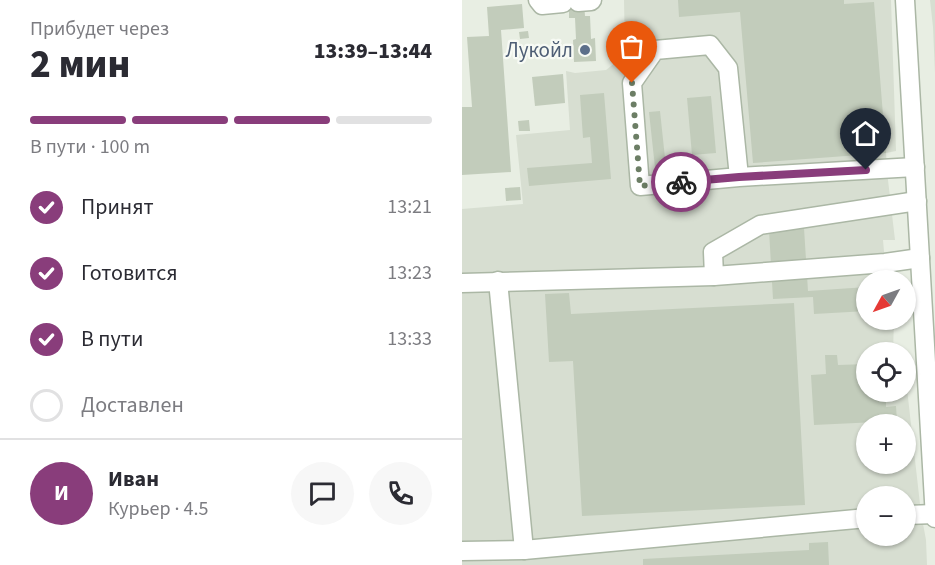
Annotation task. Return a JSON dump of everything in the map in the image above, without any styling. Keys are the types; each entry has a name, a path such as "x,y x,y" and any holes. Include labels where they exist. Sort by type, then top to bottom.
{"street":[{"path":"538,0 542,5 578,2"},
{"path":"906,0 935,515 916,515"},
{"path":"739,177 728,68 710,45 655,50 632,83 640,186 739,177 915,167"},
{"path":"714,276 713,252 760,225 917,201"},
{"path":"462,284 714,276 885,263 920,258"},
{"path":"498,282 524,550"},
{"path":"462,551 524,550 856,519"}],"shaded area":[{"path":"624,0 891,0 896,151 886,153 895,240 883,240 887,270 856,270 856,330 894,330 893,342 856,342 856,402 908,402 910,414 856,414 856,474 916,474 916,469 926,540 927,565 462,565 462,209 523,204 516,135 570,130 566,71 575,73 606,70 621,58 625,51"},
{"path":"930,0 935,0 935,73 933,27"}],"building":[{"path":"678,0 844,0 844,4 874,2 886,153 753,163 740,12 679,17"},
{"path":"584,3 585,16 590,16 591,39 595,38 596,61 574,62 575,18 569,18 569,4"},
{"path":"522,4 524,28 501,30 511,172 462,175 462,107 472,107 467,37 489,36 487,7"},
{"path":"528,31 529,38 520,39 519,32"},
{"path":"563,74 565,103 535,106 532,77"},
{"path":"604,93 611,179 529,186 527,168 592,163 590,137 583,138 580,95"},
{"path":"711,96 716,153 692,155 687,98"},
{"path":"660,111 665,158 691,156 693,174 656,177 649,112"},
{"path":"529,120 530,131 519,131 518,121"},
{"path":"520,187 521,200 506,201 505,188"},
{"path":"804,228 808,291 856,288 856,312 814,314 813,297 773,299 769,230"},
{"path":"569,293 571,314 794,303 805,505 582,516 573,361 549,362 545,294"},
{"path":"825,355 837,355 838,365 856,364 856,402 886,402 886,407 896,406 897,414 856,414 856,423 814,425 811,375 826,374"},
{"path":"828,542 829,565 643,565 643,559 809,550 809,543"}],"way so far":[{"path":"632,83 640,186 681,182"}],"place":[{"name":"Лукойл","path":"585,50"}],"route":[{"path":"681,182 866,170"}]}
